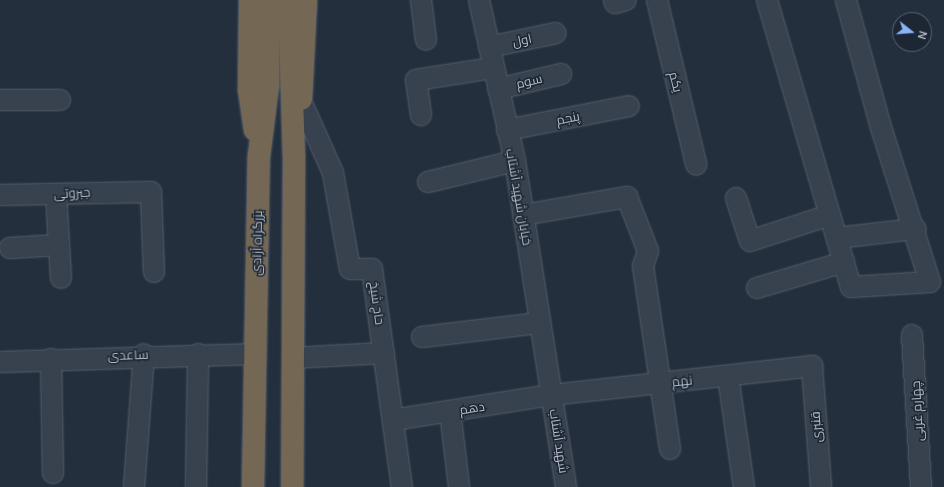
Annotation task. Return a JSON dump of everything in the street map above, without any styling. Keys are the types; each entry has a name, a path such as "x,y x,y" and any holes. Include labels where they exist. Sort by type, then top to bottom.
{"highway":[{"path":"250,0 249,89 259,156"},
{"name":"بزرگراه آزادی","path":"253,487 259,156 268,85 268,0"},
{"path":"289,0 294,156 292,487"},
{"path":"294,156 301,101 306,0"}],"street":[{"path":"421,0 426,40"},
{"name":"خیابان شهید آشتاب","path":"479,0 515,161 551,395"},
{"path":"614,0 615,3 626,0"},
{"name":"یکم","path":"656,0 696,164"},
{"path":"767,0 851,287 930,282 915,229 882,131 846,0"},
{"name":"اول","path":"489,47 556,33"},
{"path":"421,115 416,80 494,68"},
{"name":"سوم","path":"498,89 561,74"},
{"path":"0,100 60,100"},
{"name":"حاج شیخ","path":"301,101 333,174 350,269 372,269 402,487"},
{"name":"پنجم","path":"507,130 629,106"},
{"path":"428,182 515,161"},
{"name":"جبروتی","path":"0,195 56,194 145,189 153,196 154,272"},
{"path":"56,194 61,278"},
{"path":"523,215 627,198 648,251 643,266 670,449"},
{"path":"736,198 750,240 830,215"},
{"path":"836,238 915,229"},
{"path":"10,248 59,245"},
{"path":"757,288 844,262"},
{"path":"422,337 540,323"},
{"name":"چهارم غربی","path":"912,335 921,487"},
{"path":"292,358 384,353"},
{"path":"134,487 144,354"},
{"name":"ساعدی","path":"0,362 144,354 255,354"},
{"path":"196,487 198,354"},
{"path":"51,359 53,473"},
{"name":"نهم","path":"551,395 812,366"},
{"name":"قنبری","path":"812,366 821,487"},
{"path":"728,376 744,487"},
{"name":"دهم","path":"393,420 551,395"},
{"name":"شهید آشتاب","path":"551,395 566,487"},
{"path":"450,411 459,487"}]}
